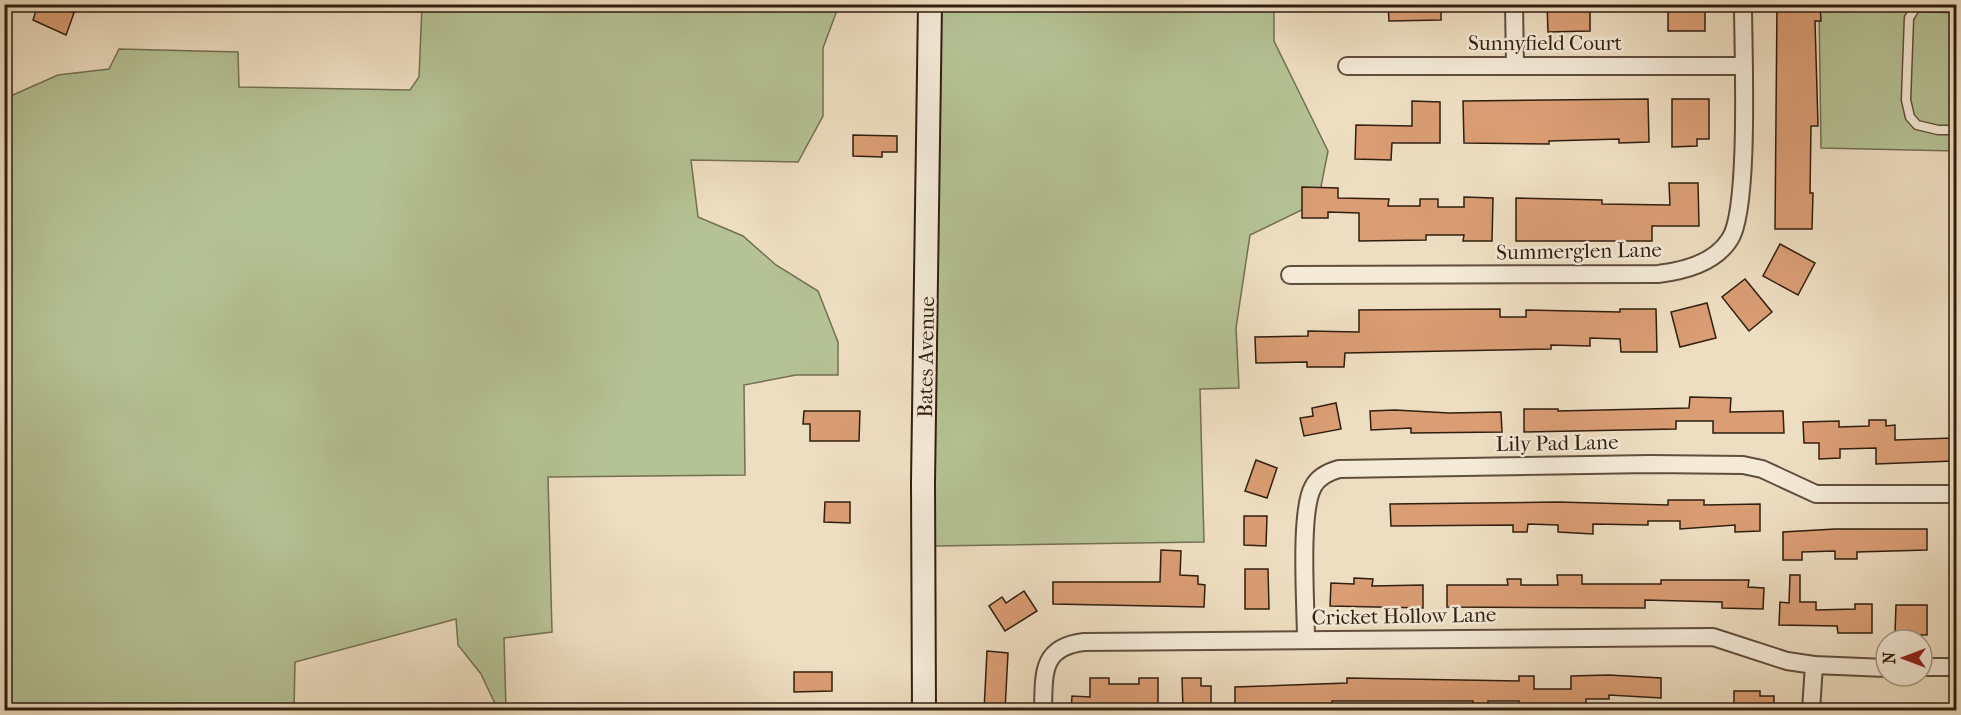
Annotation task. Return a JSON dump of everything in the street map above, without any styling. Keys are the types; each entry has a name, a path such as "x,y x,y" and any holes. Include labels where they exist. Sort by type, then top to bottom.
{"street":[{"name":"Bates Avenue","path":"924,711 923,482 930,4"},
{"path":"1514,4 1515,66"},
{"name":"Summerglen Lane","path":"1290,275 1658,274 1685,271 1710,257 1730,239 1741,204 1743,4"},
{"name":"Sunnyfield Court","path":"1347,66 1743,66"},
{"name":"Lily Pad Lane","path":"1306,640 1306,515 1311,489 1317,480 1339,469 1650,464 1743,465 1762,469 1816,494 1956,494"},
{"name":"Cricket Hollow Lane","path":"1043,711 1045,677 1052,655 1065,645 1132,640 1713,637 1787,661 1814,665 1874,668"},
{"path":"1811,711 1814,665"},
{"path":"1934,667 1956,667"}],"lane":[{"path":"1956,8 1916,7 1909,18 1906,100 1910,117 1917,125 1938,130 1956,130"}],"green space":[{"path":"422,5 839,5 823,48 823,116 798,162 691,160 698,217 743,236 776,265 818,291 838,342 838,375 796,375 744,385 745,475 548,477 552,632 504,638 506,710 498,710 481,674 458,645 456,619 295,662 294,710 5,710 6,98 58,75 109,69 119,49 238,52 239,87 410,90 419,77"},
{"path":"939,5 1274,5 1274,41 1328,151 1318,202 1250,235 1236,328 1239,388 1200,389 1204,542 935,546 932,485"},
{"path":"1819,5 1956,5 1956,151 1821,148"}],"building":[{"path":"38,4 52,4 74,13 66,35 33,20"},
{"path":"1388,4 1441,4 1441,20 1389,21"},
{"path":"1547,4 1590,4 1590,31 1548,32"},
{"path":"1668,4 1705,4 1705,31 1668,31"},
{"path":"1777,4 1820,4 1821,21 1815,21 1818,126 1811,126 1812,229 1775,229"},
{"path":"1648,99 1649,142 1619,143 1619,139 1549,141 1549,144 1464,143 1463,101"},
{"path":"1672,99 1709,99 1709,139 1697,139 1697,146 1672,147"},
{"path":"1412,101 1440,102 1440,143 1392,143 1391,160 1355,159 1356,125 1412,126"},
{"path":"853,135 897,136 897,152 882,152 882,157 853,156"},
{"path":"1669,183 1698,183 1699,226 1652,226 1652,241 1516,241 1516,198 1602,200 1602,204 1670,205"},
{"path":"1302,187 1338,188 1338,198 1389,199 1388,206 1420,206 1420,199 1438,199 1438,207 1464,207 1464,197 1493,198 1492,241 1463,241 1464,235 1426,235 1426,240 1359,241 1359,213 1328,212 1328,218 1302,218"},
{"path":"1780,244 1815,263 1798,295 1763,276"},
{"path":"1745,279 1772,312 1749,331 1722,297"},
{"path":"1707,303 1716,338 1680,347 1671,312"},
{"path":"1500,309 1500,317 1526,317 1526,310 1620,312 1620,309 1656,309 1657,352 1621,352 1620,339 1590,338 1590,346 1551,345 1551,349 1345,353 1344,367 1307,367 1307,362 1256,363 1255,337 1308,336 1308,331 1359,332 1359,310"},
{"path":"1690,397 1731,398 1730,412 1783,411 1784,433 1713,433 1713,421 1676,421 1676,429 1524,432 1524,409 1558,409 1558,411 1689,408"},
{"path":"1336,403 1341,429 1304,436 1300,418 1313,416 1312,408"},
{"path":"804,411 860,411 859,441 810,441 810,424 803,424"},
{"path":"1370,411 1449,413 1501,412 1502,432 1411,433 1411,428 1371,430"},
{"path":"1869,420 1886,420 1886,426 1895,425 1895,440 1952,438 1953,461 1876,464 1876,448 1840,449 1840,458 1819,459 1819,443 1804,443 1803,422 1839,421 1839,427 1869,426"},
{"path":"1256,460 1277,468 1267,498 1245,491"},
{"path":"1668,500 1704,500 1704,505 1760,504 1760,531 1735,532 1735,525 1680,529 1680,521 1648,521 1648,525 1593,524 1593,534 1558,532 1558,525 1528,524 1527,532 1513,532 1513,525 1391,526 1390,504 1558,502 1668,505"},
{"path":"825,502 850,502 850,523 824,522"},
{"path":"1244,516 1267,516 1266,546 1244,545"},
{"path":"1835,529 1927,529 1927,550 1857,552 1857,559 1835,559 1835,551 1802,552 1802,560 1783,560 1783,532"},
{"path":"1161,550 1181,551 1180,575 1198,576 1198,584 1205,585 1204,607 1053,604 1053,582 1160,582"},
{"path":"1245,569 1268,569 1269,609 1245,609"},
{"path":"1557,575 1582,575 1582,584 1661,584 1661,580 1749,580 1748,587 1764,588 1763,609 1722,608 1722,602 1645,600 1645,608 1447,607 1447,585 1508,585 1507,579 1521,579 1521,585 1558,585"},
{"path":"1790,575 1800,575 1800,602 1816,602 1816,610 1855,609 1855,604 1872,604 1872,633 1838,633 1837,626 1779,625 1780,602 1789,603"},
{"path":"1354,578 1373,579 1372,586 1423,585 1423,608 1330,606 1331,583 1354,584"},
{"path":"1024,591 1037,611 1005,631 989,606 1002,597 1006,603"},
{"path":"1896,605 1927,605 1927,628 1895,628"},
{"path":"987,651 1008,653 1005,711 984,711"},
{"path":"794,672 832,672 832,691 794,692"},
{"path":"1609,675 1661,678 1661,698 1609,695 1609,699 1586,699 1586,707 1552,707 1552,710 1519,710 1519,701 1488,701 1488,708 1472,707 1473,701 1332,701 1332,707 1235,709 1235,687 1347,683 1347,678 1519,681 1519,676 1534,676 1534,689 1571,689 1571,676"},
{"path":"1090,678 1109,678 1109,684 1139,684 1139,678 1158,678 1158,710 1071,711 1072,696 1090,697"},
{"path":"1182,678 1201,678 1201,686 1211,686 1211,709 1183,709"},
{"path":"1734,691 1760,691 1760,696 1774,696 1774,711 1734,711"}]}
